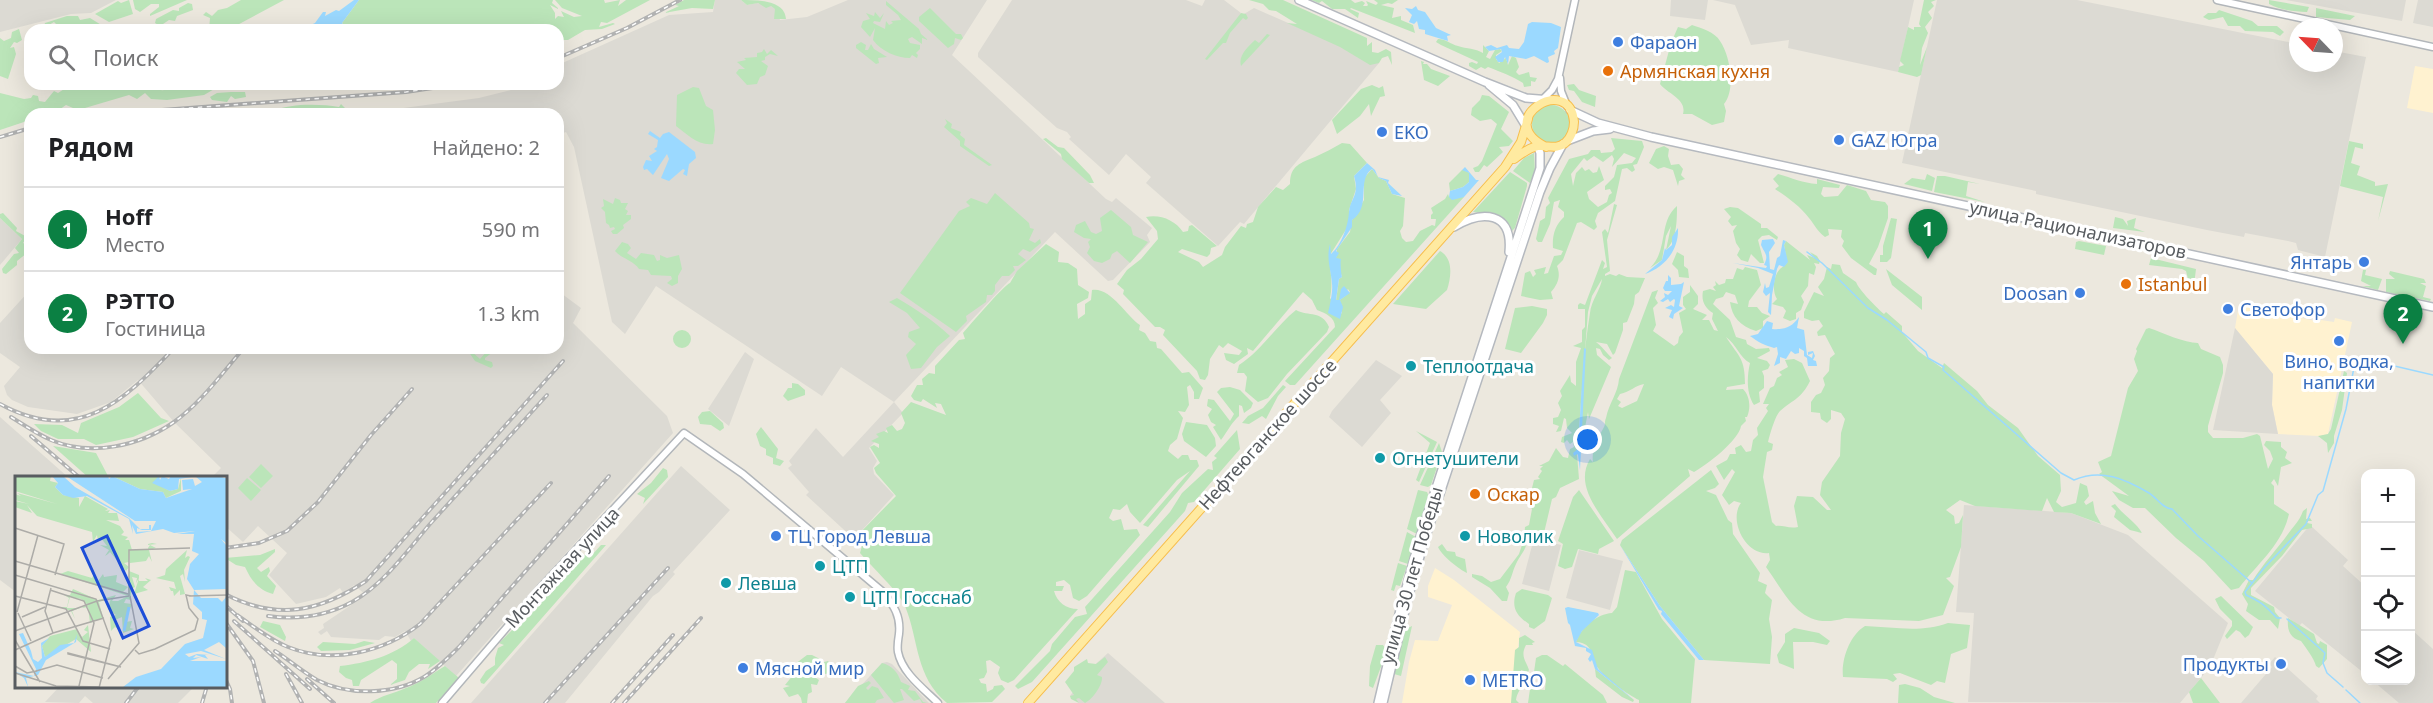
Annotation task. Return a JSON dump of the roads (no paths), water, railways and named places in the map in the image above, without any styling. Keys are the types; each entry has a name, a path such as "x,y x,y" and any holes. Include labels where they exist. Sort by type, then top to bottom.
{"main road":[{"path":"1299,0 1485,82 1526,98 1560,102 1568,109 1598,123 1618,129"},
{"path":"1485,82 1513,105 1539,144"},
{"path":"1506,166 1518,149 1528,126 1531,111 1544,101"},
{"path":"1565,143 1574,123 1568,109"},
{"path":"1506,166 1539,144 1555,148 1593,131 1618,129"},
{"name":"улица Рационализаторов","path":"1618,129 2433,307"},
{"name":"улица 30 лет Победы","path":"1383,703 1408,598 1425,539 1540,192 1550,168 1565,143"},
{"name":"улица 30 лет Победы","path":"1378,703 1416,550 1540,168 1539,144"},
{"name":"Нефтеюганское шоссе","path":"1029,703 1506,166"},
{"path":"1450,229 1464,221 1481,216 1491,216 1501,221 1510,236 1509,261"}],"street":[{"path":"1568,109 1561,91 1561,71 1575,0"},
{"path":"2217,0 2433,47"},
{"path":"1544,101 1561,71"},
{"name":"Монтажная улица","path":"442,703 543,585 684,433 743,474 883,592 898,613 900,624 897,651 900,659 909,674 938,703"}],"water":[{"path":"354,0 359,0 343,24 313,24 323,12 326,12 325,16 336,10 339,11"},
{"path":"1416,6 1418,10 1425,12 1436,28 1451,35 1447,36 1448,41 1425,34 1425,30 1419,29 1417,21 1414,24 1409,22 1412,15 1405,8 1412,9"},
{"path":"1532,22 1551,23 1561,27 1558,48 1554,51 1555,54 1548,57 1549,62 1534,56 1526,59 1509,56 1508,64 1505,57 1503,62 1498,62 1495,57 1502,52 1501,49 1489,51 1485,47 1491,45 1497,48 1507,45 1509,48 1519,49 1524,42 1528,24"},
{"path":"650,131 660,138 669,132 695,152 696,158 689,164 687,176 683,174 685,170 683,169 669,181 661,178 669,159 667,154 653,175 647,169 644,170 646,160 652,161 649,156 657,151 654,149 657,147 658,140 648,134"},
{"path":"1367,163 1378,176 1372,169 1367,174 1361,208 1336,251 1339,253 1336,258 1341,259 1342,277 1339,279 1336,300 1339,300 1341,289 1344,286 1350,293 1340,300 1343,307 1340,319 1328,313 1332,287 1329,249 1330,244 1331,254 1344,234 1356,188 1354,176"},
{"path":"1465,167 1476,180 1479,180 1464,197 1452,200 1449,197 1450,191 1463,187 1469,182 1469,173 1462,170"},
{"path":"1378,177 1389,180 1388,183 1402,196 1392,194 1386,181"},
{"path":"1678,228 1676,243 1669,257 1659,267 1645,274 1662,260 1665,248 1666,250 1672,245 1672,237"},
{"path":"1773,239 1775,243 1769,252 1770,269 1774,270 1783,240 1786,241 1784,245 1788,262 1784,267 1779,265 1777,269 1771,315 1768,312 1770,293 1766,296 1763,292 1765,283 1766,288 1769,287 1773,274 1758,268 1733,263 1766,268 1762,240"},
{"path":"1668,275 1671,278 1671,285 1684,282 1679,306 1683,308 1674,314 1673,319 1669,317 1672,310 1665,308 1671,305 1674,307 1675,300 1660,301 1665,297 1664,293 1668,295 1672,291 1665,291 1663,288 1668,281"},
{"path":"1799,317 1797,328 1804,330 1807,355 1812,358 1813,353 1808,355 1808,352 1813,351 1815,356 1813,360 1816,361 1817,366 1808,366 1804,351 1799,348 1799,353 1795,354 1791,351 1786,359 1780,357 1780,363 1774,366 1778,354 1777,347 1758,342 1750,336 1758,334 1767,321 1773,323 1772,329 1781,329 1794,323"},
{"path":"1584,348 1586,349 1580,470 1578,455 1574,456 1573,453 1578,449"},
{"path":"1620,545 1660,606 1704,660 1699,660 1661,614 1662,611 1659,610"},
{"path":"1565,608 1598,613 1599,615 1582,631 1576,642 1592,650 1598,669 1634,700 1595,669 1592,660 1590,662 1588,659 1591,654 1586,651 1586,648 1575,646"}],"waterway":[{"path":"1807,252 1822,263 1868,308 1887,320 1926,352 1928,358 1944,367 1943,370 2061,473 2074,480 2094,475 2113,477 2131,483 2149,493 2162,505 2172,509 2198,536 2252,583"},
{"path":"2281,618 2277,618 2245,592 2264,568 2306,524 2318,495 2323,491 2346,409 2356,357 2433,375"},
{"path":"2287,619 2325,653 2323,663 2327,673 2343,687"},
{"path":"2346,690 2360,703"}],"railway":[{"path":"564,55 627,28 680,0"},
{"path":"189,108 419,90"},
{"path":"0,137 24,130"},
{"path":"0,404 27,416 52,421 75,419 97,412 117,401 168,354"},
{"path":"11,417 46,438 66,445 99,448 131,443 161,430 184,414 202,397 239,354"},
{"path":"226,594 262,608 297,609 331,600 366,581 563,361"},
{"path":"226,548 259,543 287,531 318,502 371,435 412,389"},
{"path":"268,616 300,617 322,614 342,607 364,595 394,566 547,395"},
{"path":"31,436 78,476"},
{"path":"275,651 317,680 343,689 385,690 412,683 424,677 459,647 609,476"},
{"path":"237,615 275,641 305,652 340,655 357,653 390,642 420,624 551,483"},
{"path":"545,703 668,568"},
{"path":"226,606 243,621"},
{"path":"624,703 701,618"},
{"path":"234,621 310,689"},
{"path":"226,623 253,661 264,703"},
{"path":"612,703 673,635"},
{"path":"286,674 302,703"},
{"path":"307,679 334,703"},
{"path":"226,680 232,703"},
{"path":"126,703 137,688"},
{"path":"202,703 206,688"}],"place":[{"name":"Фараон","path":"1618,42"},
{"name":"Армянская кухня","path":"1608,71"},
{"name":"EKO","path":"1382,132"},
{"name":"GAZ Югра","path":"1839,140"},
{"name":"Hoff","path":"1928,259"},
{"name":"Янтарь","path":"2364,262"},
{"name":"Istanbul","path":"2126,284"},
{"name":"Doosan","path":"2080,293"},
{"name":"Светофор","path":"2228,309"},
{"name":"Вино, водка, напитки","path":"2339,341"},
{"name":"РЭТТО","path":"2403,344"},
{"name":"Теплоотдача","path":"1411,366"},
{"name":"Огнетушители","path":"1380,458"},
{"name":"Оскар","path":"1475,494"},
{"name":"ТЦ Город Левша","path":"776,536"},
{"name":"Новолик","path":"1465,536"},
{"name":"ЦТП","path":"820,566"},
{"name":"Левша","path":"726,583"},
{"name":"ЦТП Госснаб","path":"850,597"},
{"name":"Продукты","path":"2281,664"},
{"name":"Мясной мир","path":"743,668"},
{"name":"METRO","path":"1470,680"}]}
